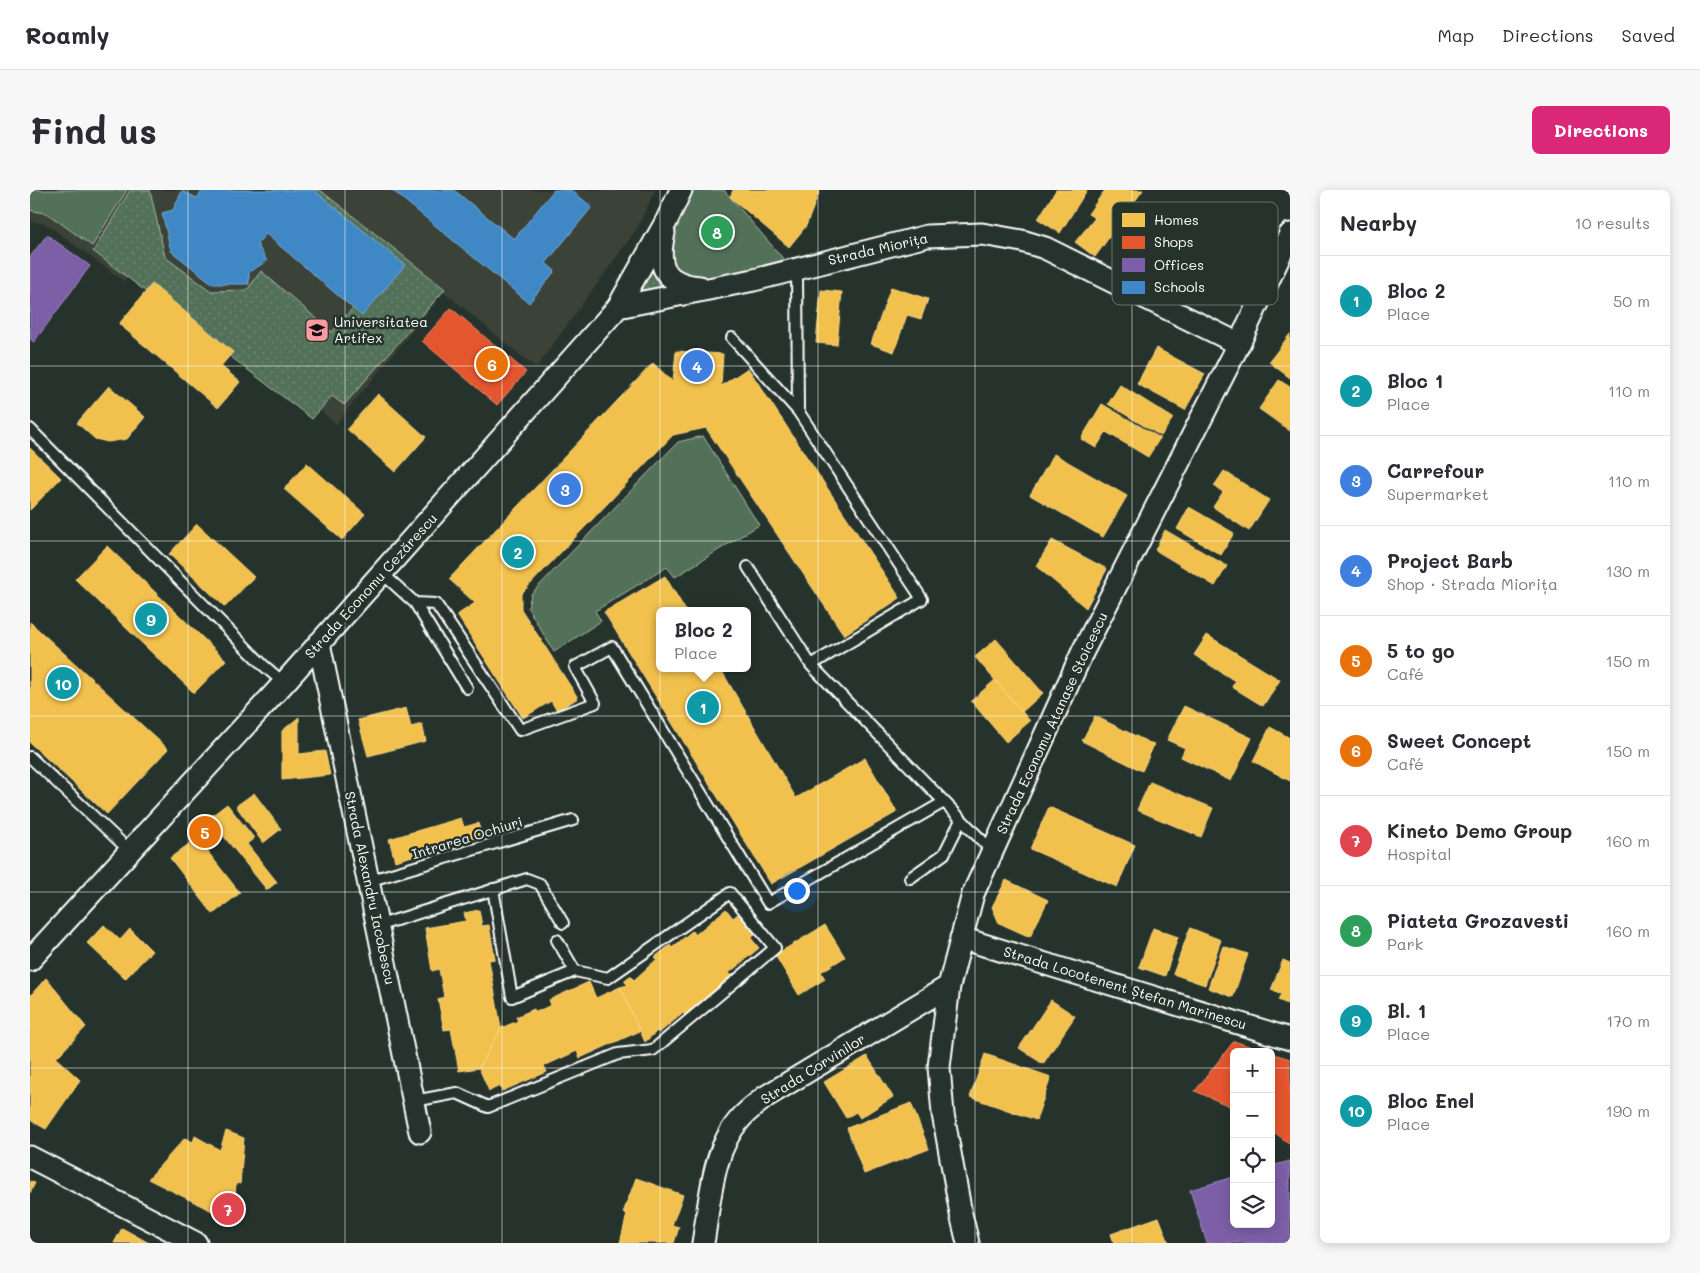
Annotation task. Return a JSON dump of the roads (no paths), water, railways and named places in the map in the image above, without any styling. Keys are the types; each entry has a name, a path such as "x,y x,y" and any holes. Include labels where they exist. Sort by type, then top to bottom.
{"street":[{"name":"Strada Economu Cezărescu","path":"30,960 131,852 618,307 666,222 681,190"},
{"path":"666,222 661,252 665,272 672,280 685,286 710,288"},
{"name":"Strada Miorița","path":"618,307 797,269 927,236 982,234 1014,240 1045,248 1112,281"},
{"name":"Strada Economu Atanase Stoicescu","path":"1278,260 1290,234"},
{"name":"Strada Miorița","path":"1160,305 1239,344"},
{"name":"Strada Economu Atanase Stoicescu","path":"968,1243 945,1123 939,1067 949,986 960,938 974,894 1084,651 1257,305"},
{"name":"Strada Alexandru Iacobescu","path":"319,643 420,1132"},
{"name":"Strada Locotenent Ștefan Marinescu","path":"960,938 1290,1039"},
{"name":"Strada Corvinilor","path":"703,1243 713,1181 725,1142 740,1118 765,1097 949,986"},
{"path":"30,1157 196,1243"}],"lane":[{"path":"797,269 798,410"},
{"path":"732,338 798,410 922,599 810,665"},
{"path":"30,429 263,664 284,682"},
{"path":"748,567 810,665 993,852"},
{"path":"382,573 415,603 467,688"},
{"path":"415,603 436,604 520,730 595,703 575,667 612,647 768,903 944,802"},
{"path":"30,757 131,852"},
{"name":"Intrarea Ochiuri","path":"368,882 574,820"},
{"path":"910,878 944,854 961,820"},
{"path":"378,926 527,879 540,884 563,923"},
{"path":"414,1101 457,1093 488,1107 618,1054 653,1050 775,948 730,893 608,978 575,971 512,997 493,889"},
{"path":"557,940 575,971"}],"place":[{"name":"Piateta Grozavesti","path":"717,232"},
{"name":"Universitatea Artifex","path":"317,330"},
{"name":"Sweet Concept","path":"492,364"},
{"name":"Project Barb","path":"697,366"},
{"name":"Carrefour","path":"565,489"},
{"name":"Bloc 1","path":"518,552"},
{"name":"Bl. 1","path":"151,619"},
{"name":"Bloc Enel","path":"63,683"},
{"name":"Bloc 2","path":"703,707"},
{"name":"5 to go","path":"205,832"},
{"name":"Kineto Demo Group","path":"228,1209"}]}
